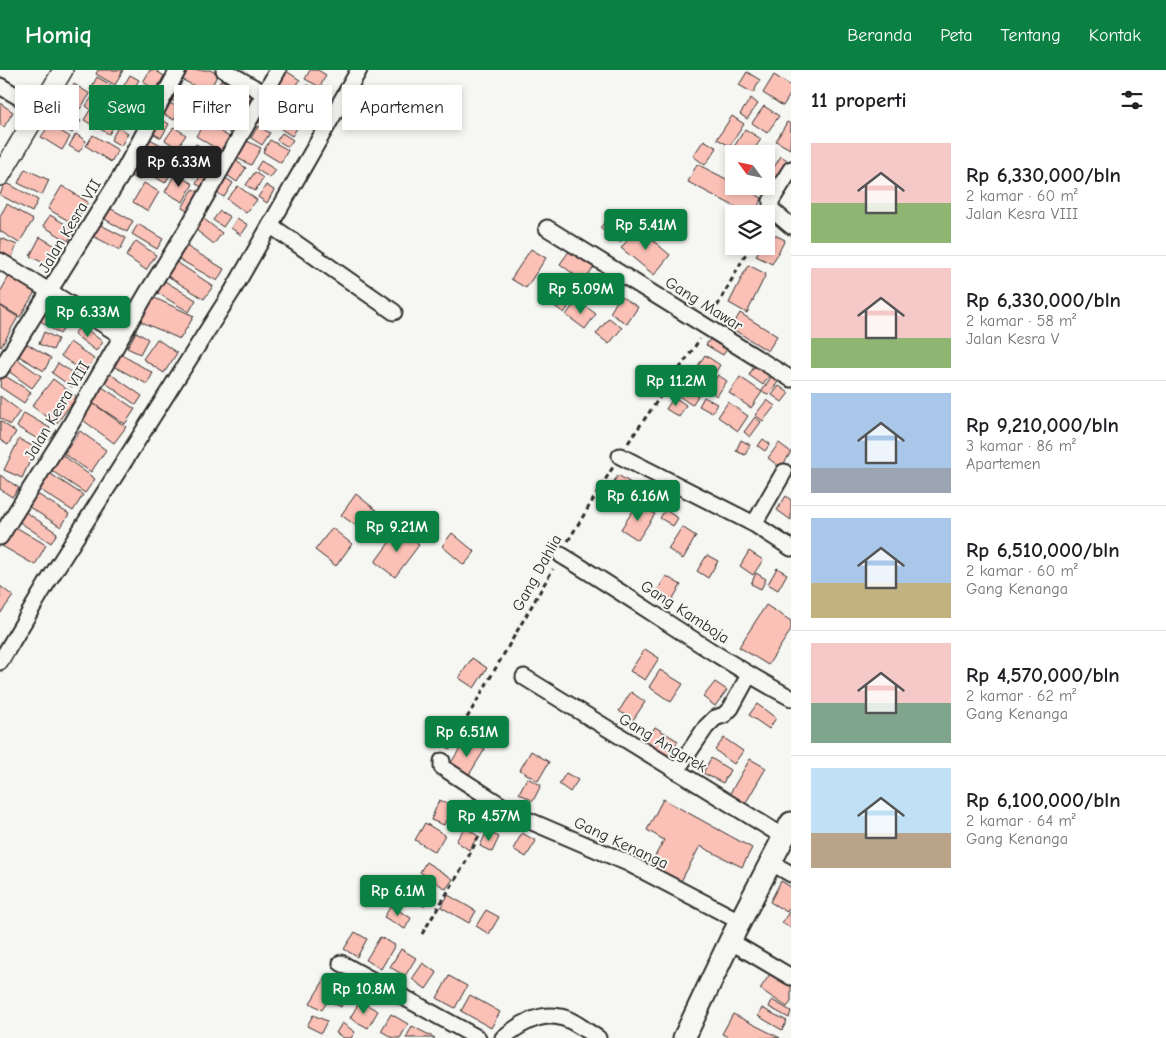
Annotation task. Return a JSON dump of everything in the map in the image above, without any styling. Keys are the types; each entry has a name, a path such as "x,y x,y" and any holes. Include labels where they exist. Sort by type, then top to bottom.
{"main road":[{"path":"684,1038 730,941 788,830"}],"street":[{"path":"54,85 63,70"},
{"name":"Jalan Kesra VII","path":"0,370 121,176 178,70"},
{"path":"224,70 259,90"},
{"name":"Jalan Kesra VIII","path":"270,85 278,70"},
{"path":"0,662 46,583 233,290 359,70"},
{"path":"0,86 15,95"},
{"name":"Jalan Kesra VIII","path":"0,537 68,429 259,104"},
{"path":"0,176 27,130"},
{"path":"791,169 771,201 771,209 791,226"},
{"path":"270,225 394,312"},
{"name":"Gang Mawar","path":"547,228 791,379"},
{"path":"0,261 122,336"},
{"path":"620,456 754,524 791,548"},
{"path":"754,524 784,472"},
{"name":"Gang Kamboja","path":"561,555 613,586 749,676 791,698"},
{"path":"676,771 706,727 715,718 724,715 731,708 749,676"},
{"name":"Gang Anggrek","path":"524,677 676,771 788,830"},
{"name":"Gang Kenanga","path":"442,761 442,767 457,778 516,815 628,863 741,922"},
{"path":"770,862 791,874"},
{"path":"730,941 791,977"},
{"path":"341,963 478,1038"},
{"path":"503,1038 520,1025 550,1017 561,1017 598,1038"}],"path":[{"name":"Gang Dahlia","path":"442,761 620,456 709,327 715,308 745,255"},
{"path":"422,934 463,867 496,802"}],"building":[{"path":"98,70 123,70 115,85 96,74"},
{"path":"150,70 155,70 164,76 159,85 148,85 143,82"},
{"path":"183,70 210,70 218,74 212,85 193,85 179,78"},
{"path":"310,70 318,70 326,75 321,85 316,85 305,79"},
{"path":"286,71 300,80 297,85 277,84"},
{"path":"747,72 760,80 753,93 739,85"},
{"path":"130,75 139,80 136,85 124,85"},
{"path":"774,75 791,86 791,93 783,106 763,93"},
{"path":"97,77 111,85 93,85"},
{"path":"221,80 231,85 218,85"},
{"path":"175,83 178,85 174,85 174,101 167,97"},
{"path":"79,87 89,93 79,108"},
{"path":"249,91 253,93 249,100"},
{"path":"751,98 758,104 747,119 740,114"},
{"path":"167,101 174,105 174,120 164,114 164,106"},
{"path":"0,103 13,112 4,127 0,125"},
{"path":"764,106 779,116 767,133 752,123"},
{"path":"89,112 89,123 84,120"},
{"path":"259,113 259,122 255,120"},
{"path":"732,116 744,124 731,145 717,139"},
{"path":"164,121 169,124 161,138 151,132 152,130 164,130"},
{"path":"787,122 791,124 790,149 776,141"},
{"path":"258,126 259,130 265,130 270,133 262,145 251,138"},
{"path":"174,127 174,130 178,130 186,135 177,148 165,140"},
{"path":"745,129 761,139 757,145 735,145"},
{"path":"46,130 59,130 70,137 62,150 41,137"},
{"path":"102,130 111,130 109,134"},
{"path":"116,130 123,130 128,133 121,146 111,140"},
{"path":"200,130 218,130 229,137 220,151 196,136"},
{"path":"225,130 234,130 232,134"},
{"path":"283,130 296,130 292,136"},
{"path":"282,133 293,140 288,147 277,140"},
{"path":"76,134 86,141 79,152 69,146"},
{"path":"93,135 118,150 111,162 86,146"},
{"path":"148,138 161,145 153,159 140,152"},
{"path":"270,140 288,150 281,163 263,152"},
{"path":"704,140 717,148 705,165 693,156"},
{"path":"247,141 261,148 251,165 237,158"},
{"path":"196,144 216,156 208,169 188,157"},
{"path":"167,147 178,154 170,168 158,161"},
{"path":"135,155 149,163 139,180 125,173"},
{"path":"781,156 787,160 775,179 775,166"},
{"path":"183,158 200,167 194,177 178,168"},
{"path":"233,159 246,168 237,182 224,173"},
{"path":"261,161 276,170 270,178 256,169"},
{"path":"697,164 725,178 725,195 756,195 762,198 758,205 732,205 688,182"},
{"path":"158,165 171,173 165,183 152,175"},
{"path":"25,169 49,180 42,195 18,183"},
{"path":"202,172 212,178 206,189 196,184"},
{"path":"255,172 263,178 255,191 246,185"},
{"path":"175,174 193,184 183,202 165,192"},
{"path":"224,177 233,183 224,197 214,191"},
{"path":"5,182 38,200 32,212 0,195"},
{"path":"144,183 159,192 148,211 133,202"},
{"path":"266,185 274,190 267,203 258,197"},
{"path":"62,186 88,202 74,224 48,209"},
{"path":"238,186 257,200 246,213 227,199"},
{"path":"193,189 202,194 191,213 182,208"},
{"path":"7,204 33,220 19,243 0,231 0,216"},
{"path":"104,205 133,221 127,232 98,215"},
{"path":"615,209 634,224 620,242 600,228"},
{"path":"220,211 230,217 223,227 213,220"},
{"path":"50,215 75,230 68,241 43,226"},
{"path":"237,218 248,225 241,235 231,228"},
{"path":"204,219 222,233 214,244 196,230"},
{"path":"93,221 126,238 120,250 87,233"},
{"path":"138,224 163,239 157,249 132,234"},
{"path":"638,228 670,255 654,275 621,248"},
{"path":"775,235 785,240 772,264 756,256 775,255"},
{"path":"40,237 59,248 49,266 30,256"},
{"path":"1,238 17,245 9,263 0,259"},
{"path":"136,241 156,255 146,270 126,256"},
{"path":"186,246 224,269 217,281 179,259"},
{"path":"531,249 546,258 526,288 511,279"},
{"path":"570,250 594,267 583,281 560,264"},
{"path":"175,261 213,286 204,299 166,275"},
{"path":"748,265 766,274 747,313 729,303"},
{"path":"13,270 39,285 20,317 0,305 0,292"},
{"path":"163,280 196,300 189,312 156,292"},
{"path":"560,287 575,297 564,313 549,302"},
{"path":"148,295 194,316 180,339 135,319"},
{"path":"620,296 638,307 627,324 610,313"},
{"path":"53,299 74,313 60,334 39,320"},
{"path":"577,300 596,314 585,329 566,315"},
{"path":"0,306 18,317 1,347 0,346"},
{"path":"740,313 777,336 768,351 731,328"},
{"path":"609,318 622,328 609,344 596,334"},
{"path":"81,325 103,342 96,351 74,334"},
{"path":"44,332 58,339 53,350 39,344"},
{"path":"136,332 148,339 140,354 127,348"},
{"path":"714,333 731,343 723,355 706,345"},
{"path":"157,339 177,353 164,373 143,359"},
{"path":"24,342 51,358 44,371 17,355"},
{"path":"70,342 94,359 85,373 61,356"},
{"path":"120,354 153,373 147,384 113,366"},
{"path":"705,355 720,365 707,386 692,375"},
{"path":"13,356 41,376 32,388 4,368"},
{"path":"757,362 771,372 763,385 749,375"},
{"path":"58,363 79,377 72,387 52,373"},
{"path":"774,372 782,376 769,395 762,391"},
{"path":"109,373 142,396 136,405 103,381"},
{"path":"2,374 31,392 24,403 0,387"},
{"path":"718,375 727,381 717,396 708,390"},
{"path":"740,377 762,392 751,408 729,393"},
{"path":"53,379 77,397 56,424 32,406"},
{"path":"688,379 704,388 700,395 684,386"},
{"path":"683,386 698,396 692,405 677,395"},
{"path":"779,386 789,393 782,402 772,395"},
{"path":"102,387 135,409 125,424 91,402"},
{"path":"0,396 20,411 10,425 0,418"},
{"path":"674,397 686,405 679,417 666,409"},
{"path":"704,397 717,404 712,413 699,406"},
{"path":"767,400 775,406 763,421 755,415"},
{"path":"91,402 126,427 114,443 80,418"},
{"path":"728,402 748,416 738,431 718,417"},
{"path":"24,413 50,428 43,442 17,427"},
{"path":"755,417 761,422 750,437 744,432"},
{"path":"0,421 16,432 8,445 0,440"},
{"path":"80,431 106,450 91,472 64,454"},
{"path":"19,439 36,448 22,478 4,470"},
{"path":"763,439 770,444 765,451 758,446"},
{"path":"741,440 750,445 745,455 736,451"},
{"path":"779,443 791,452 781,468 768,458"},
{"path":"61,454 95,479 85,493 49,469"},
{"path":"46,471 83,495 73,511 36,487"},
{"path":"0,475 19,488 12,497 0,489"},
{"path":"618,475 631,483 621,500 608,491"},
{"path":"34,492 69,514 61,527 26,505"},
{"path":"356,494 376,510 362,530 341,515"},
{"path":"786,496 791,500 791,520 777,510"},
{"path":"638,503 655,514 638,540 621,529"},
{"path":"665,510 678,518 673,526 660,518"},
{"path":"24,511 57,533 51,543 18,521"},
{"path":"14,526 46,545 35,565 2,546"},
{"path":"682,527 696,536 683,559 668,549"},
{"path":"332,528 352,544 336,566 315,550"},
{"path":"399,529 419,545 395,577 375,562"},
{"path":"452,533 475,552 464,565 442,546"},
{"path":"749,551 763,560 753,575 740,566"},
{"path":"707,555 718,561 708,578 697,571"},
{"path":"777,568 787,574 778,590 768,584"},
{"path":"756,573 766,579 761,589 751,584"},
{"path":"666,576 681,585 670,603 655,594"},
{"path":"0,586 13,596 0,614"},
{"path":"766,605 791,621 791,630 768,665 739,647"},
{"path":"645,649 659,658 645,680 630,671"},
{"path":"472,658 487,668 474,688 459,678"},
{"path":"660,670 683,684 671,702 649,687"},
{"path":"715,682 727,690 715,706 703,697"},
{"path":"631,692 645,702 633,720 619,711"},
{"path":"757,704 776,718 769,729 749,715"},
{"path":"655,727 678,741 669,756 646,742"},
{"path":"467,737 485,749 467,778 449,766"},
{"path":"724,738 743,751 734,764 715,750"},
{"path":"531,751 549,762 538,781 520,770"},
{"path":"711,758 730,770 723,783 703,773"},
{"path":"750,759 766,768 745,804 729,795"},
{"path":"566,773 578,780 570,792 559,784"},
{"path":"527,778 541,785 533,801 519,793"},
{"path":"663,799 752,848 742,867 700,846 680,883 649,867 664,840 647,830"},
{"path":"439,800 452,805 444,825 431,820"},
{"path":"425,823 445,835 435,852 415,840"},
{"path":"465,827 478,836 469,850 456,841"},
{"path":"487,831 499,837 492,852 480,846"},
{"path":"522,833 536,841 526,857 513,849"},
{"path":"426,862 453,879 446,889 420,872"},
{"path":"413,880 432,891 424,906 405,895"},
{"path":"781,881 791,887 791,905 787,912 770,902"},
{"path":"448,895 476,911 469,923 441,907"},
{"path":"391,906 411,918 405,929 384,917"},
{"path":"486,910 499,917 489,934 476,926"},
{"path":"789,912 791,913 791,928 782,923"},
{"path":"355,932 367,939 357,957 344,949"},
{"path":"380,937 395,945 381,969 366,960"},
{"path":"401,949 416,958 405,976 390,967"},
{"path":"423,963 437,973 426,989 412,979"},
{"path":"774,968 791,979 791,1002 787,1007 760,989"},
{"path":"449,976 467,986 455,1008 437,998"},
{"path":"326,977 338,984 322,1010 310,1003"},
{"path":"340,987 348,991 341,1007 333,1003"},
{"path":"470,995 500,1012 491,1028 461,1011"},
{"path":"772,1000 791,1011 789,1018 769,1007"},
{"path":"360,1001 378,1011 368,1028 350,1018"},
{"path":"762,1008 787,1021 782,1030 758,1016"},
{"path":"391,1014 408,1024 400,1038 393,1038 381,1031"},
{"path":"733,1014 780,1038 730,1038 722,1034"},
{"path":"313,1015 327,1021 321,1033 307,1026"},
{"path":"342,1023 355,1032 351,1038 344,1038 336,1033"},
{"path":"412,1026 435,1038 406,1038"}]}
